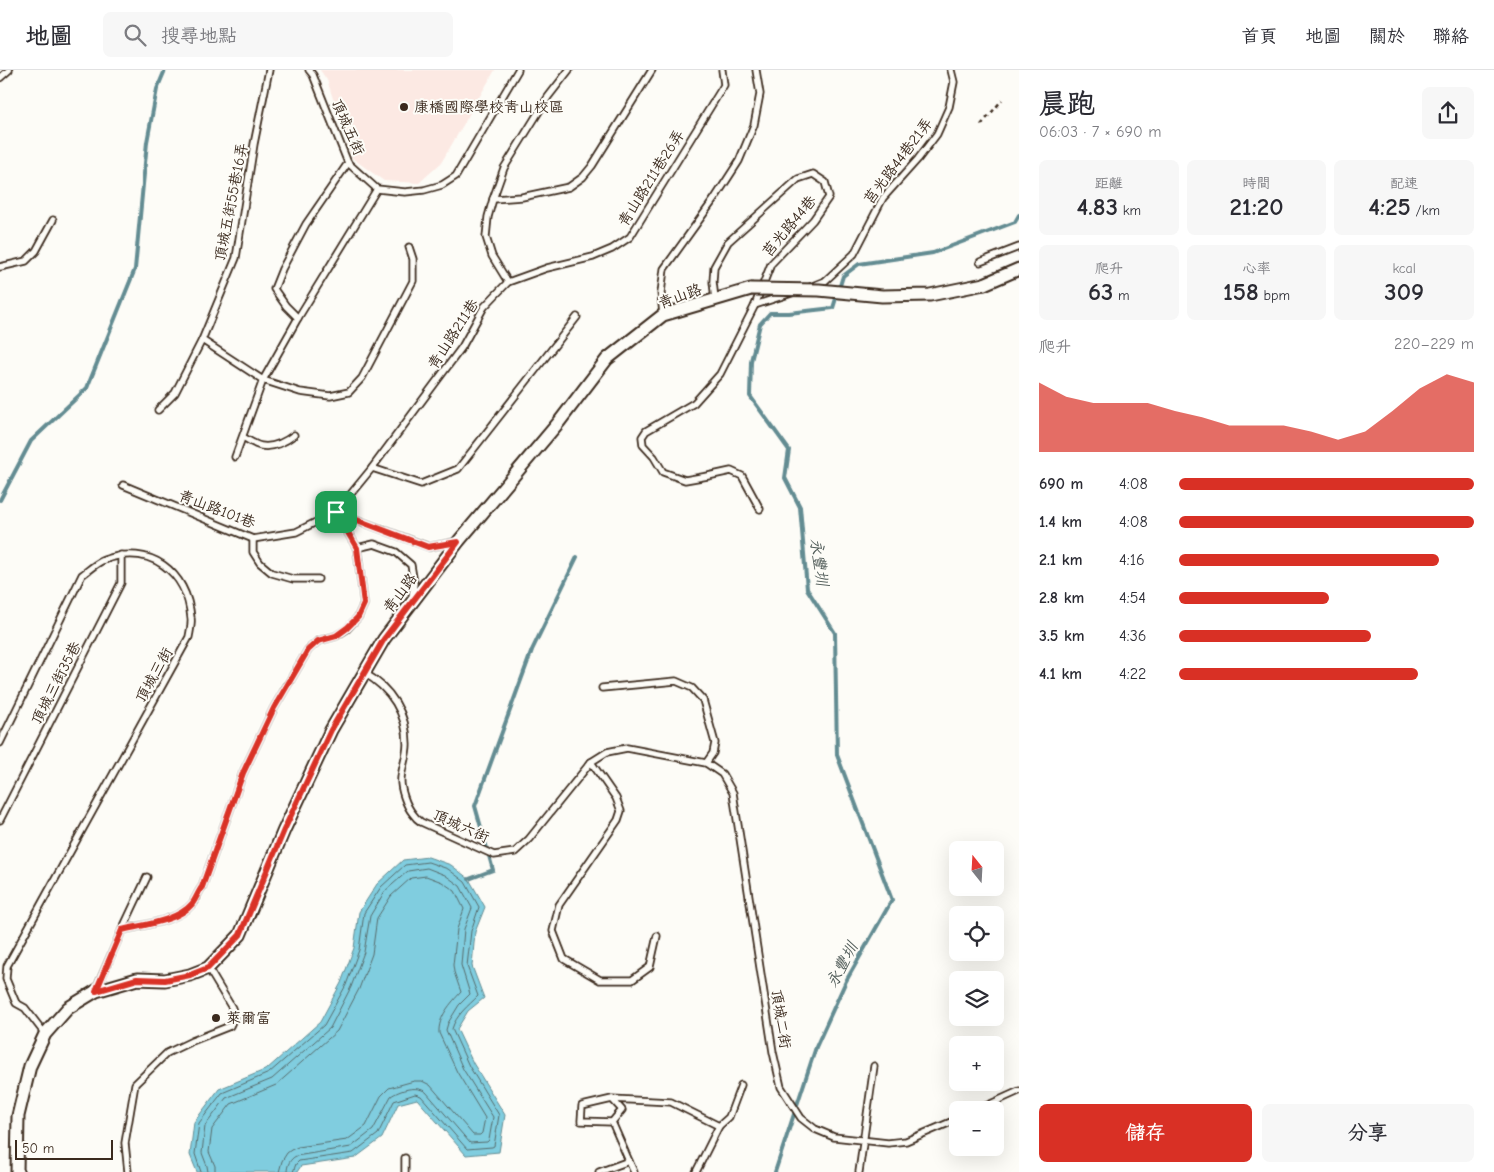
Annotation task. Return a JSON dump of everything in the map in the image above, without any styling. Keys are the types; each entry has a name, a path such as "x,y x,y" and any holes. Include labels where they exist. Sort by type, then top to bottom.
{"street":[{"name":"青山路","path":"17,1172 18,1116 30,1066 46,1034 68,1008 96,991 137,979 165,980 182,977 208,968 240,935 284,830 323,746 384,639 458,542 559,422 607,359 663,315 751,289 819,290 882,296 930,295 984,284 1019,269"}],"lane":[{"path":"0,78 9,70"},
{"name":"頂城五街55巷16弄","path":"158,410 175,393 202,340 236,258 254,144 269,70"},
{"name":"頂城五街","path":"309,70 313,75 348,163 377,189"},
{"path":"235,457 264,380 298,318 377,189 405,192 424,190 442,185 456,176 518,70"},
{"path":"508,282 492,256 486,237 488,217 493,199 504,168 548,97 569,70"},
{"path":"493,199 522,197 561,189 569,187 583,177 592,166 652,70"},
{"name":"青山路211巷26弄","path":"508,282 547,268 593,257 612,249 630,237 724,85 722,70"},
{"path":"663,315 661,293 664,269 739,161 754,125 760,94 756,70"},
{"name":"莒光路44巷21弄","path":"755,305 825,282 854,254 883,198 918,159 937,134 949,107 954,82 952,70"},
{"path":"298,318 274,289 306,224 348,163"},
{"name":"莒光路44巷","path":"715,299 714,266 728,242 798,178 813,174 825,182 829,197 813,220 771,264 755,305"},
{"path":"0,267 26,261 36,251 53,220"},
{"path":"202,340 264,380 300,392 330,396 349,392 362,378 413,281 413,259 409,246"},
{"path":"980,262 1019,247"},
{"name":"青山路211巷","path":"336,512 372,468 462,347 484,307 508,282"},
{"path":"755,305 720,374 694,403 646,431 642,437 643,445 654,457 663,472 685,480 731,471 742,476 760,509"},
{"path":"372,468 421,484 458,468 577,317"},
{"path":"243,437 260,446 286,442 294,435"},
{"name":"青山路101巷","path":"123,485 253,539 296,532 336,512"},
{"path":"336,512 428,547 458,542"},
{"path":"122,930 161,921 183,912 193,903 202,887 243,773 274,708 308,650 318,641 336,636 358,617 364,604 357,548 336,512"},
{"path":"253,539 253,552 260,563 272,573 294,579 318,579"},
{"path":"357,548 374,544 396,552 411,565 414,583 412,602"},
{"name":"頂城三街","path":"0,743 82,574 102,560 121,555 139,554 166,566 177,577 189,604 191,620 189,637 7,966 6,979 16,1003 25,1008 46,1034"},
{"name":"頂城三街35巷","path":"0,820 121,583 121,555"},
{"name":"頂城六街","path":"364,673 376,680 401,711 406,727 407,746 400,780 412,814 421,822 494,854 515,852 530,840 591,762 607,752 627,748 706,763"},
{"path":"602,688 676,681 692,688 703,700 715,742 712,753 706,763"},
{"path":"591,762 616,798 620,812 618,820 560,905 553,931 564,959 600,980 632,980 650,967 657,936"},
{"name":"頂城二街","path":"706,763 722,774 733,793 773,1052 781,1087 800,1118 815,1129 834,1137 888,1143 906,1141 949,1123"},
{"path":"96,991 147,877"},
{"path":"128,1172 124,1143 135,1084 167,1053 230,1026 234,1017 232,1008 208,968"},
{"path":"859,1172 874,1066"},
{"path":"696,1172 719,1126 729,1117 741,1085"},
{"path":"997,1101 1019,1091"},
{"path":"612,1122 581,1121 582,1106 612,1099 671,1102 719,1126"},
{"path":"612,1099 622,1110 612,1122"},
{"path":"612,1122 634,1172"},
{"path":"405,1158 405,1172"},
{"path":"599,1172 629,1161"}],"path":[{"path":"981,125 1002,100"}],"shaded area":[{"name":"康橋國際學校青山校區","path":"320,70 495,70 441,163 419,183 384,181 352,158 327,80"}],"water":[{"path":"428,857 451,865 469,879 485,907 475,932 472,966 484,998 468,1011 457,1029 473,1063 505,1115 499,1152 466,1155 417,1099 398,1104 382,1138 355,1158 301,1166 297,1172 197,1172 190,1155 194,1122 219,1089 267,1069 320,1022 341,983 354,948 359,912 377,884 403,860"}],"waterway":[{"path":"0,500 31,441 87,388 135,269 147,142 157,89 165,70"},
{"name":"永豐圳","path":"775,1172 816,1047 846,981 892,900 837,755 835,633 807,589 800,507 785,478 789,450 750,396 751,361 760,324 770,313 789,313 833,308 843,276 859,264 933,253 1015,222 1019,215"},
{"path":"469,879 493,870 475,806 532,650 577,557"}],"place":[{"name":"康橋國際學校青山校區","path":"404,107"},
{"name":"萊爾富","path":"216,1018"}],"route":[{"path":"336,512 428,547 458,542 384,639 331,730 284,830 240,935 208,968 190,975 165,980 137,979 96,991 122,930 161,921 183,912 193,903 202,887 243,773 274,708 308,650 318,641 336,636 358,617 364,604 357,548 336,512"}]}
